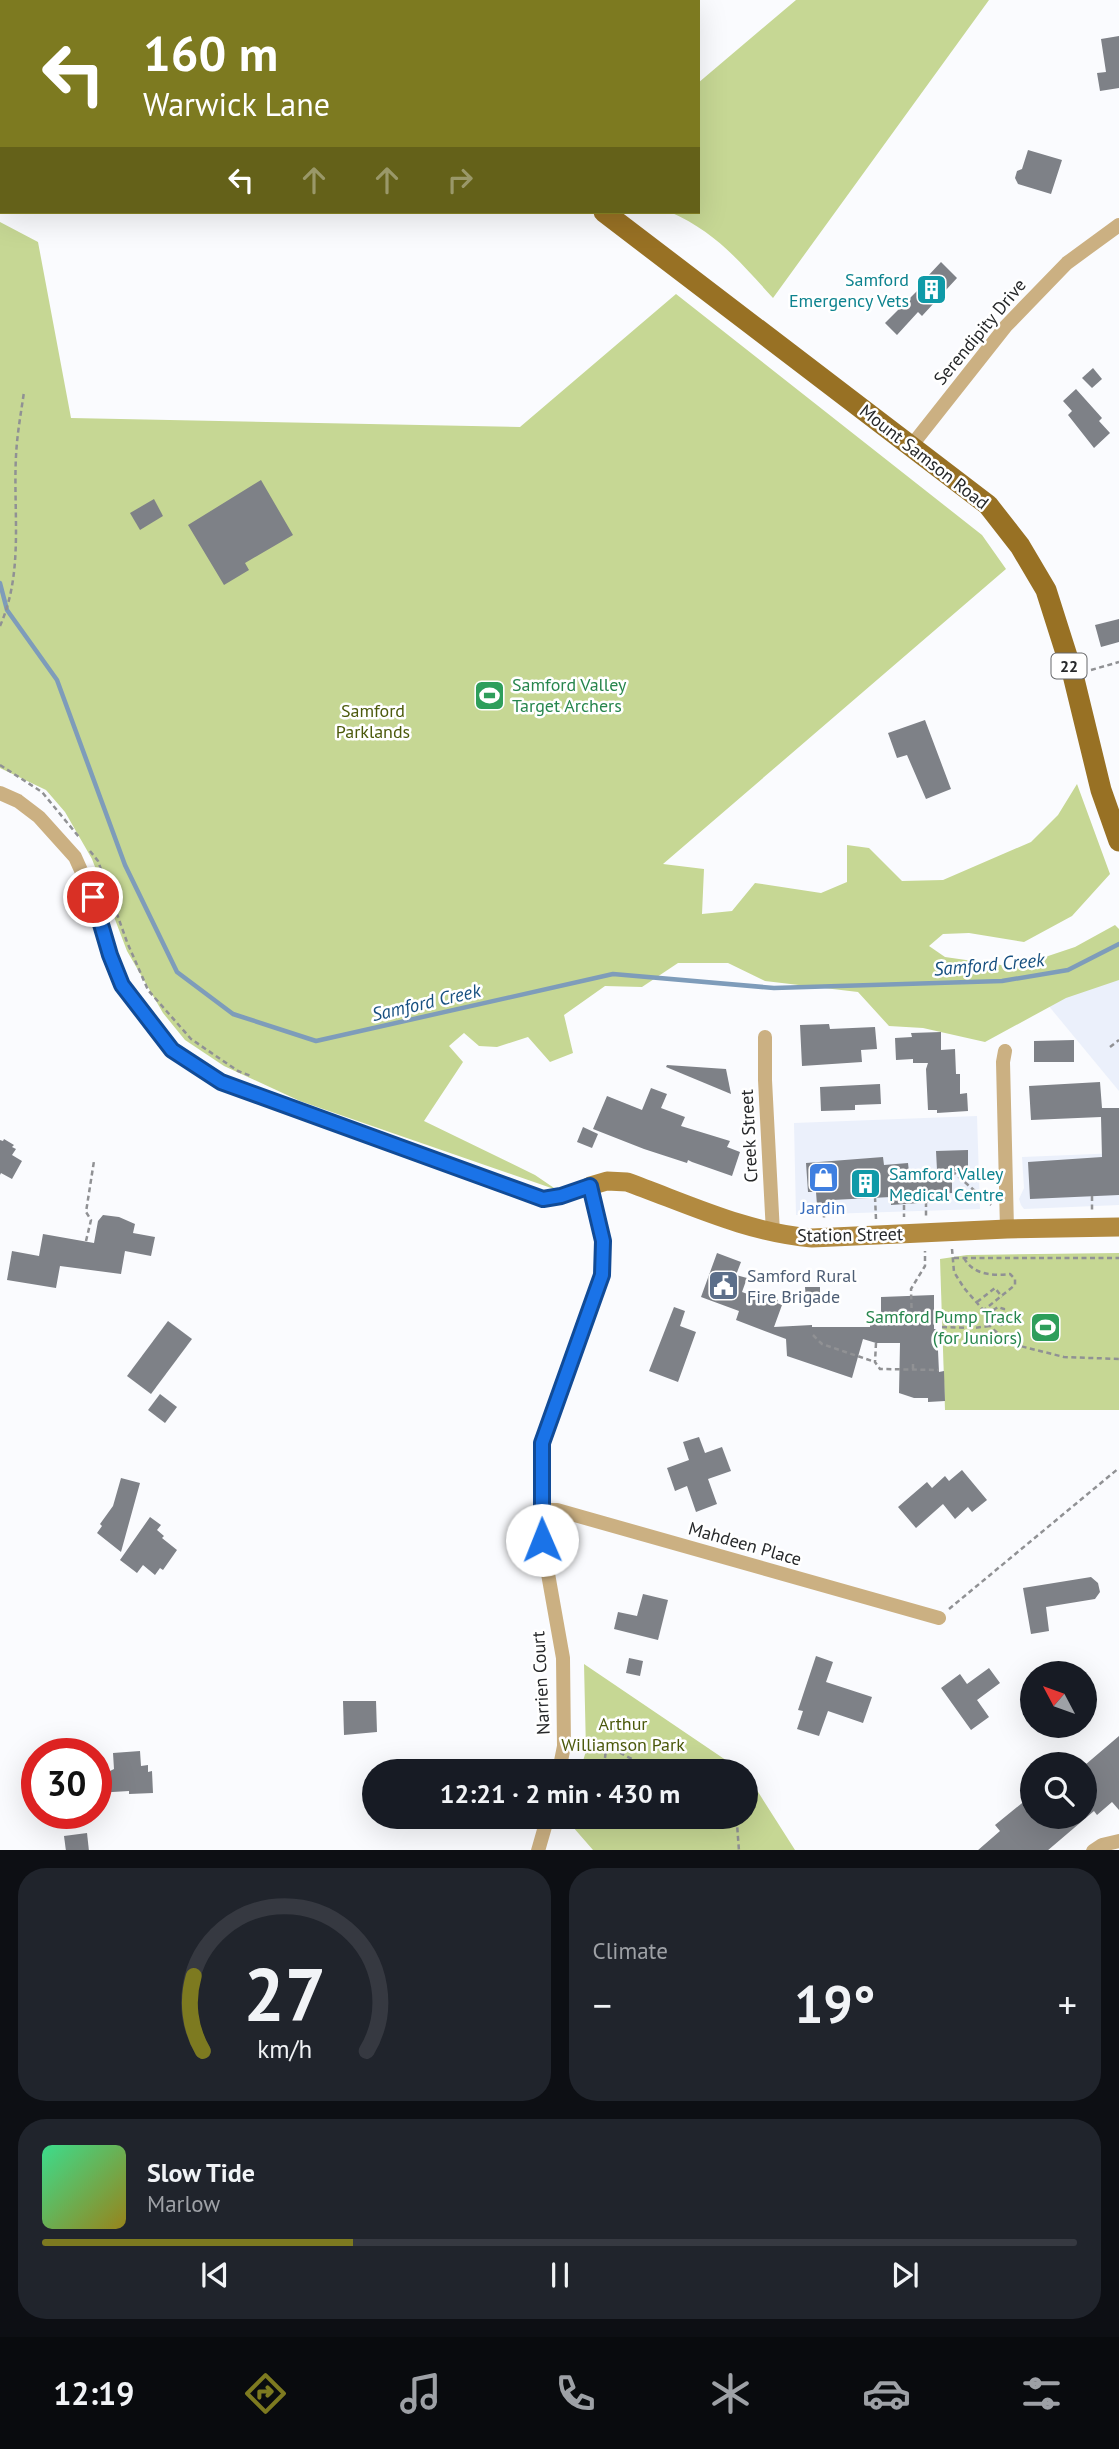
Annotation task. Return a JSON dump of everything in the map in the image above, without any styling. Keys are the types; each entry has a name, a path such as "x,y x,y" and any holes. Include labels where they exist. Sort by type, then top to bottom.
{"main road":[{"name":"Mount Samson Road","path":"607,214 988,505 1020,546 1046,590 1073,675 1101,790 1119,841"}],"street":[{"name":"Serendipity Drive","path":"912,445 1006,326 1067,263 1119,225"},
{"path":"0,793 18,801 39,817 75,857 93,897 122,985 172,1050 182,1057 221,1082 543,1199 590,1186"},
{"name":"Creek Street","path":"765,1037 773,1233"},
{"path":"1005,1051 1003,1062 1007,1229"},
{"name":"Station Street","path":"590,1186 607,1181 627,1182 747,1226 773,1233 812,1238 925,1225 951,1232 1119,1227"},
{"name":"Narrien Court","path":"561,1759 564,1746 561,1639 542,1540 542,1443 602,1275 603,1241 590,1186"},
{"name":"Mahdeen Place","path":"541,1510 558,1510 939,1618"},
{"path":"538,1850 544,1829"},
{"path":"1093,1850 1119,1841"}],"path":[{"path":"0,626 7,610 15,571 16,455 24,392"},
{"path":"1091,670 1119,662"},
{"path":"0,765 43,792 82,841"},
{"path":"90,851 98,861 127,942 148,990 191,1039 239,1071 261,1080"},
{"path":"1110,1047 1119,1040"},
{"path":"86,1241 91,1220 86,1212 94,1161"},
{"path":"952,1171 991,1205"},
{"path":"1092,1196 1093,1211"},
{"path":"875,1198 876,1219"},
{"path":"912,1325 911,1289 925,1266 926,1202"},
{"path":"824,1204 824,1221"},
{"path":"904,1205 904,1217"},
{"path":"951,1232 954,1272 984,1310 990,1326 1008,1343 1064,1357 1119,1359"},
{"path":"953,1258 1119,1258"},
{"path":"964,1258 967,1264 977,1271 991,1275 1010,1274 1015,1279 1015,1285 984,1310"},
{"path":"977,1302 995,1288 1002,1297"},
{"path":"986,1315 998,1307 1004,1309 1000,1320 1002,1326"},
{"path":"942,1327 990,1326"},
{"path":"813,1335 822,1344 874,1362 880,1369 939,1370"},
{"path":"874,1362 876,1343"},
{"path":"913,1364 913,1371"},
{"path":"939,1618 1119,1468"},
{"path":"564,1746 615,1750 632,1759"},
{"path":"605,1758 606,1749"},
{"path":"737,1829 738,1850"}],"shaded area":[{"path":"1119,954 1119,1091 1043,999"},
{"path":"977,1116 980,1209 796,1215 794,1123"},
{"path":"1119,1153 1119,1205 1024,1209 1021,1205 1019,1199 1024,1188 1022,1157"}],"green space":[{"path":"796,0 989,0 773,298 738,260 714,239 674,214 700,214 700,81"},
{"name":"Samford Parklands","path":"0,222 38,242 71,418 520,427 676,294 982,535 1006,569 663,864 704,869 702,914 732,911 755,883 821,893 847,882 847,845 869,848 902,881 943,880 1031,842 1058,815 1077,784 1110,874 1072,916 1024,942 969,933 943,934 929,946 945,957 1015,967 1075,947 1115,925 1119,929 1119,980 1066,998 985,1042 923,1028 889,1026 858,992 765,981 728,963 678,963 642,987 605,986 564,1015 573,1053 550,1062 528,1037 497,1047 479,1046 464,1033 449,1046 463,1062 424,1121 535,1175 557,1190 300,1101 224,1066 185,1040 163,1013 127,951 92,859 65,812 46,790 0,768"},
{"path":"1119,1253 1119,1410 945,1410 940,1259 967,1255"},
{"name":"Arthur Williamson Park","path":"584,1664 724,1759 584,1759 586,1751"},
{"path":"758,1792 795,1850 593,1850 575,1829 758,1829"}],"building":[{"path":"1119,36 1119,88 1100,91 1097,73 1106,72 1101,39"},
{"path":"1028,150 1062,160 1051,194 1018,184 1015,178 1017,171 1022,169"},
{"name":"Samford Emergency Vets","path":"941,262 957,278 922,316 918,312 897,335 885,323 929,279 927,277"},
{"path":"1093,368 1102,379 1092,388 1082,378"},
{"path":"1076,389 1102,418 1099,421 1110,433 1094,448 1068,415 1072,411 1063,401"},
{"path":"261,480 293,535 245,563 249,570 224,585 188,525"},
{"path":"154,499 163,516 140,530 130,513"},
{"path":"1119,619 1119,642 1101,647 1095,625"},
{"path":"925,720 951,789 926,799 907,755 897,758 888,733"},
{"path":"829,1024 830,1029 875,1027 877,1049 861,1050 862,1062 802,1066 800,1025"},
{"path":"941,1032 941,1050 955,1049 956,1074 960,1074 960,1094 967,1093 968,1111 937,1113 937,1110 928,1110 928,1063 913,1063 913,1059 896,1060 895,1038 912,1037 911,1033"},
{"path":"1074,1040 1074,1062 1034,1062 1034,1041"},
{"path":"666,1067 726,1069 731,1094"},
{"path":"1100,1082 1102,1108 1119,1108 1119,1195 1030,1199 1028,1162 1102,1157 1101,1117 1031,1120 1029,1086"},
{"path":"880,1084 881,1104 855,1105 855,1110 821,1111 820,1087"},
{"path":"651,1088 667,1094 661,1108 685,1117 681,1126 730,1141 727,1147 740,1152 732,1176 688,1160 687,1163 644,1149 593,1129 607,1096 642,1110"},
{"path":"583,1127 598,1134 592,1148 577,1142"},
{"path":"4,1139 16,1149 12,1155 22,1161 12,1179 1,1173 0,1175 0,1140"},
{"path":"968,1150 968,1170 952,1171 952,1193 932,1194 933,1202 891,1205 891,1197 832,1200 833,1204 817,1205 816,1192 808,1192 806,1163 883,1157 884,1165 908,1163 909,1172 937,1170 936,1151"},
{"path":"103,1215 119,1217 135,1224 133,1233 155,1237 151,1256 125,1251 121,1274 60,1266 56,1288 7,1280 12,1251 39,1256 43,1234 94,1243 98,1221"},
{"path":"717,1253 741,1262 736,1275 747,1278 742,1292 764,1300 766,1296 778,1300 777,1303 782,1305 774,1327 870,1327 870,1318 881,1318 881,1297 934,1295 934,1329 937,1329 939,1372 944,1371 945,1401 928,1402 928,1398 914,1398 899,1393 900,1343 876,1343 863,1339 852,1378 787,1356 786,1339 736,1320 739,1311 701,1297"},
{"path":"805,1287 820,1287 820,1299 806,1300"},
{"path":"674,1307 685,1311 680,1326 696,1332 678,1382 649,1371"},
{"path":"168,1321 192,1339 151,1394 127,1376"},
{"path":"160,1394 177,1407 165,1423 148,1410"},
{"path":"699,1437 705,1453 722,1447 731,1471 708,1479 717,1504 696,1512 687,1486 675,1491 667,1468 689,1460 683,1442"},
{"path":"962,1470 987,1500 972,1512 968,1507 955,1519 943,1504 916,1528 898,1507 927,1482 932,1488 945,1476 949,1481"},
{"path":"121,1478 140,1483 121,1552 97,1533 113,1506"},
{"path":"150,1517 161,1525 157,1530 164,1536 162,1538 177,1550 163,1570 160,1568 155,1575 143,1565 137,1573 120,1560"},
{"path":"1091,1577 1098,1583 1100,1592 1095,1599 1046,1607 1049,1631 1031,1634 1023,1588"},
{"path":"643,1594 668,1600 658,1640 614,1629 618,1612 637,1616"},
{"path":"816,1656 833,1662 826,1682 872,1697 863,1723 828,1711 819,1736 797,1729 803,1711 798,1710"},
{"path":"629,1658 643,1661 640,1676 626,1673"},
{"path":"989,1668 1000,1683 977,1700 989,1717 971,1730 941,1688 960,1674 967,1684"},
{"path":"343,1701 376,1701 377,1732 344,1735"},
{"path":"1119,1736 1119,1810 1112,1802 1097,1815 1097,1755"},
{"path":"140,1751 141,1766 148,1765 148,1772 152,1771 153,1793 112,1792 113,1753"},
{"path":"1020,1805 1020,1829 1073,1829 1048,1850 978,1850 1000,1831 995,1825"},
{"path":"87,1833 89,1850 66,1850 64,1836"}],"waterway":[{"name":"Samford Creek","path":"0,583 7,610 57,680 125,865 177,972 233,1014 316,1041 613,974 774,988 1002,981 1068,970 1119,944"}],"place":[{"name":"Samford Emergency Vets","path":"932,290"},
{"name":"Samford Valley Target Archers","path":"489,695"},
{"name":"Jardin","path":"823,1178"},
{"name":"Samford Valley Medical Centre","path":"866,1184"},
{"name":"Samford Rural Fire Brigade","path":"724,1286"},
{"name":"Samford Pump Track (for Juniors)","path":"1045,1327"}],"route":[{"path":"93,897 122,985 172,1050 221,1082 543,1199 590,1186 603,1241 602,1275 542,1443 542,1540"}]}
